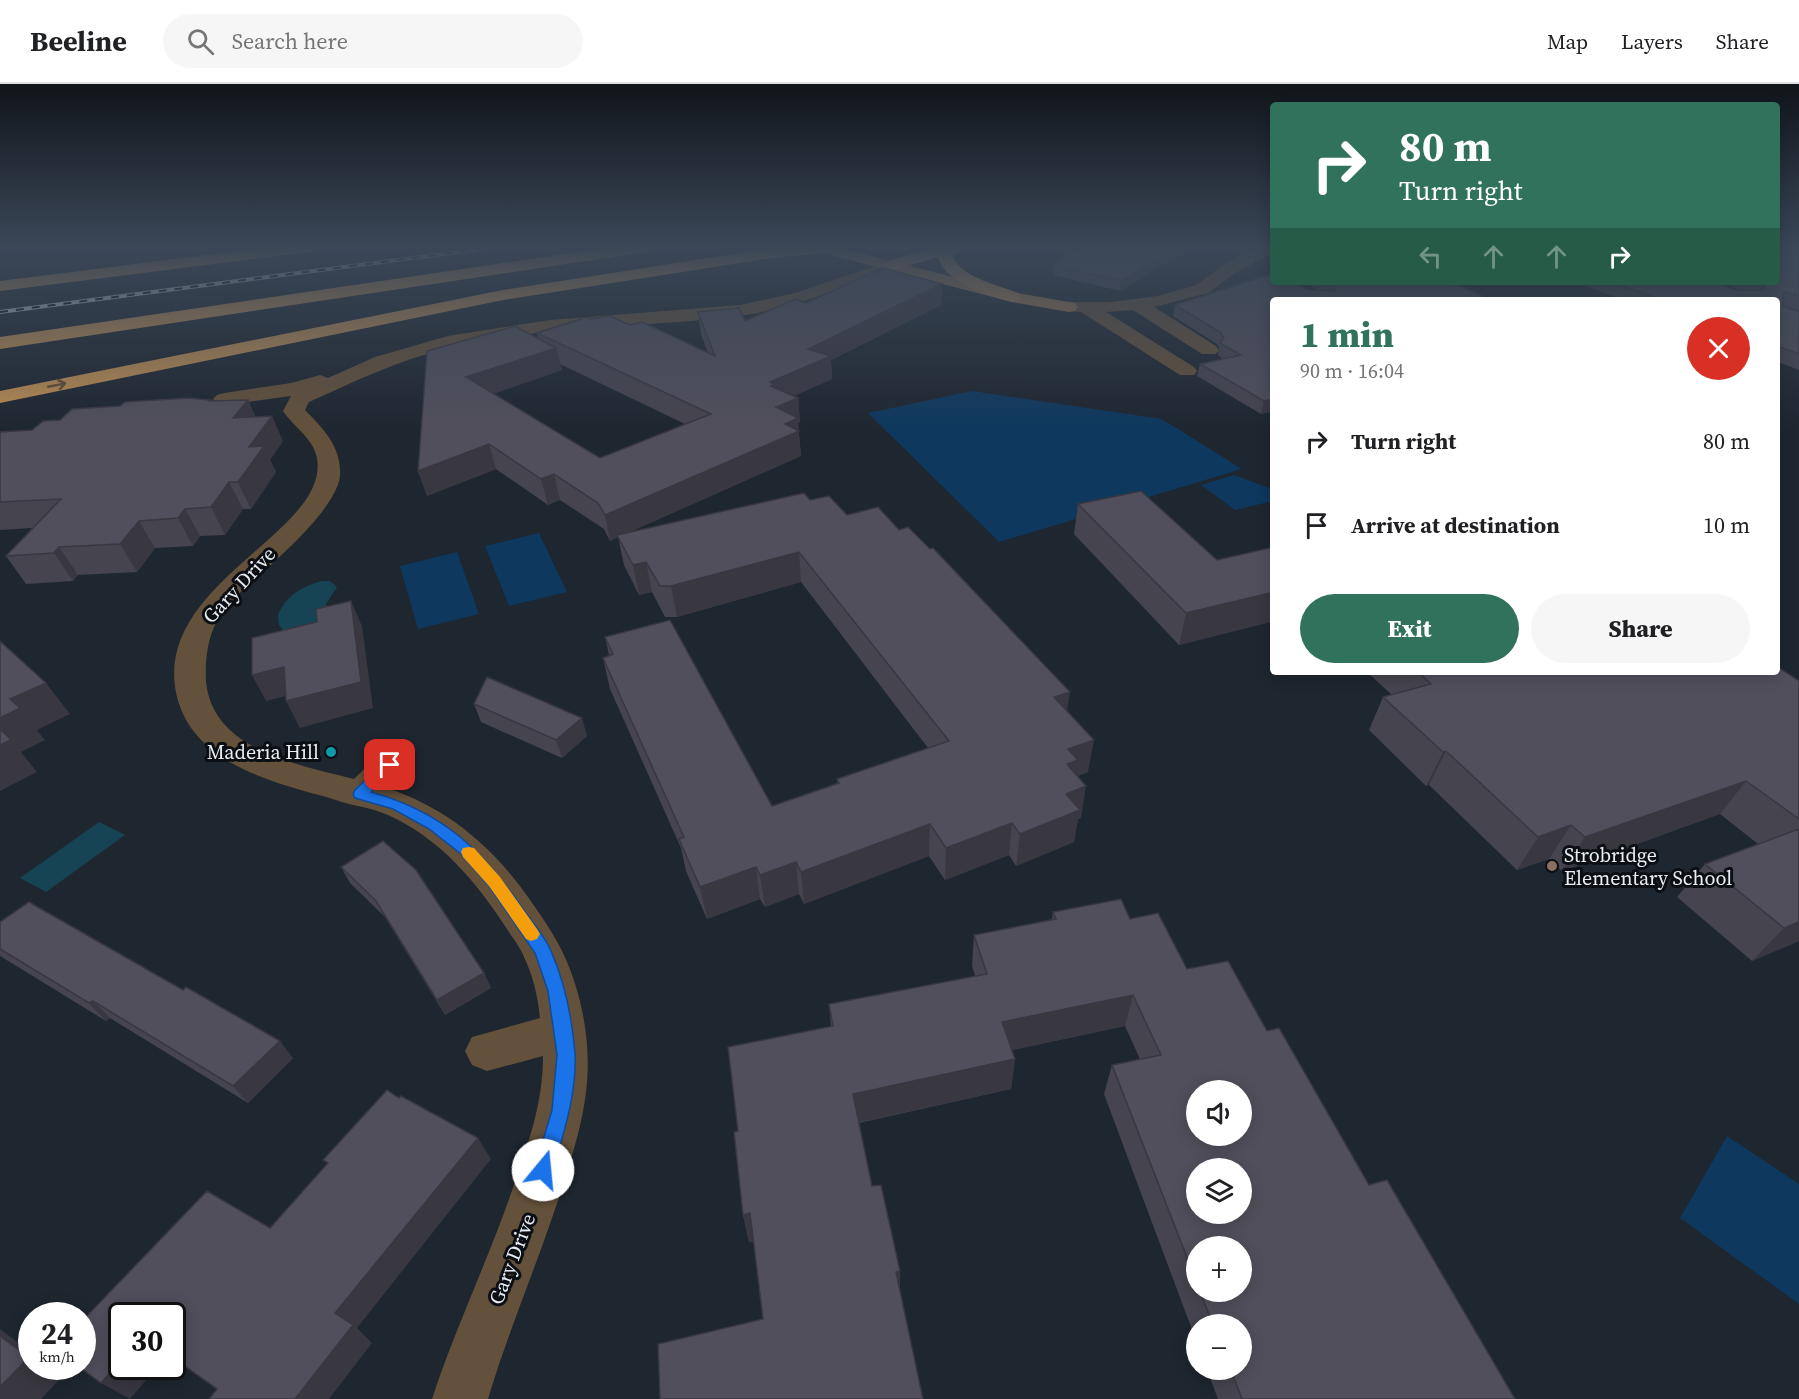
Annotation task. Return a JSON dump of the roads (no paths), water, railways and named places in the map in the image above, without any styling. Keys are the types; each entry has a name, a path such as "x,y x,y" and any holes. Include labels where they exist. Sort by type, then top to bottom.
{"highway":[{"path":"0,329 151,308"},
{"path":"0,343 239,308"},
{"path":"0,397 439,308"},
{"path":"0,354 228,310"}],"street":[{"path":"224,399 294,389 416,350 516,330 748,308"},
{"path":"1079,308 1187,371"},
{"path":"1144,308 1209,350"},
{"path":"357,372 332,394 328,433 294,411 300,398 357,372 382,361"},
{"name":"Gary Drive","path":"328,433 330,473 326,486 310,511 224,595 202,621 193,648 190,678 194,703 207,727 222,744 261,764 398,805 435,825 467,850 495,881 542,951 557,991 566,1055 561,1110 532,1210 460,1399"},
{"path":"360,794 390,765"},
{"path":"487,1051 562,1032"}],"railway":[{"path":"0,312 28,308"}],"place":[{"name":"Maderia Hill","path":"331,752"},
{"name":"Strobridge Elementary School","path":"1552,866"}]}
